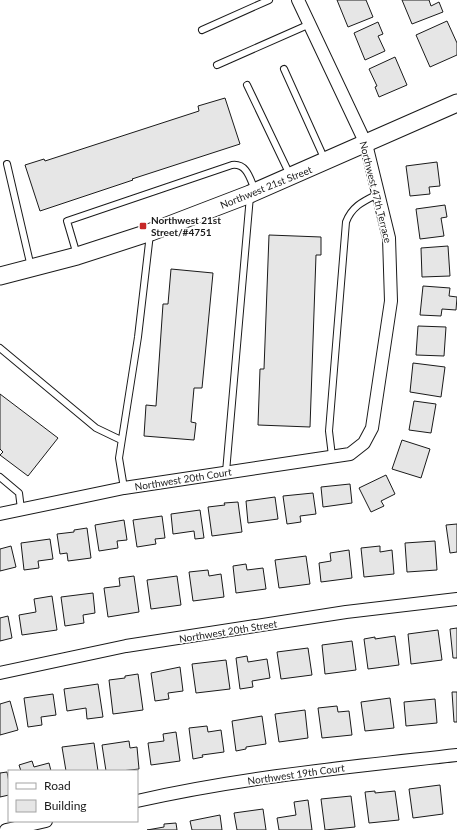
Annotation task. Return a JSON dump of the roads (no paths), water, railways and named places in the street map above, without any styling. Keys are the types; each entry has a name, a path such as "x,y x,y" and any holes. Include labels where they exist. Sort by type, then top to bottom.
{"street":[{"name":"Northwest 47th Terrace","path":"298,0 366,144 389,238 391,301 372,428 364,443"},
{"name":"Northwest 21st Street","path":"0,276 77,256 151,232 253,193 457,104"},
{"name":"Northwest 20th Court","path":"0,514 124,488 350,454 364,443"},
{"name":"Northwest 20th Street","path":"0,673 126,646 346,612 457,599"},
{"name":"Northwest 19th Court","path":"138,801 167,794 303,772 457,755"},
{"path":"6,830 42,822"}],"lane":[{"path":"202,30 269,0"},
{"path":"217,65 310,24"},
{"path":"284,69 326,162"},
{"path":"247,85 290,177"},
{"path":"8,164 32,268"},
{"path":"77,256 67,221 232,165 237,164 246,170 253,193 226,472"},
{"path":"332,456 328,431 346,222 349,214 361,202 378,194"},
{"path":"124,488 119,458 138,337 151,232"},
{"path":"0,348 96,428 121,440"},
{"path":"0,477 19,494 21,509"}],"place":[{"name":"Northwest 21st Street/#4751","path":"143,226"}]}
